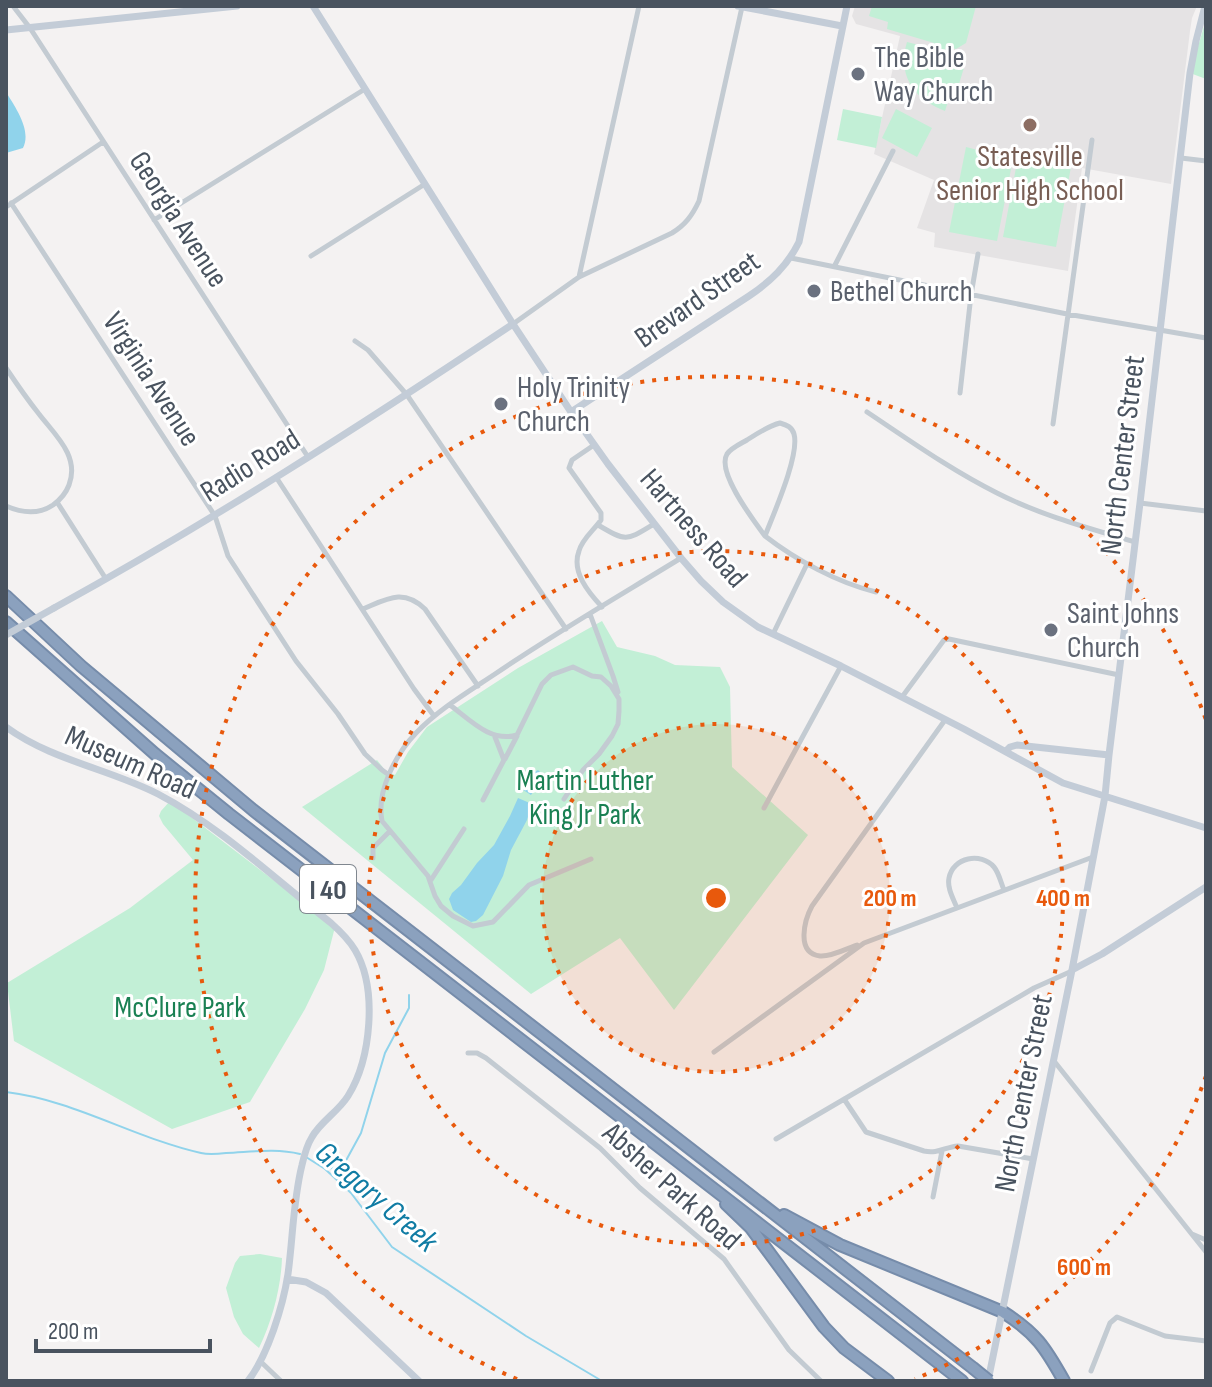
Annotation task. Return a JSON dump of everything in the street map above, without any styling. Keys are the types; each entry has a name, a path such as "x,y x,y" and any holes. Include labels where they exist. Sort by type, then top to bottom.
{"highway":[{"name":"I 40","path":"6,596 81,666 253,810 989,1381"},
{"name":"I 40","path":"6,622 144,745 229,814 962,1381"},
{"path":"659,1145 751,1228 824,1327 844,1348 888,1381"},
{"path":"735,1184 840,1245 1003,1312 1025,1326 1041,1342 1064,1381"}],"street":[{"name":"Georgia Avenue","path":"13,6 308,457"},
{"path":"6,30 237,6"},
{"name":"Hartness Road","path":"313,6 571,412 681,558 723,602 773,634 902,697 1063,783 1206,828"},
{"path":"579,277 639,6"},
{"path":"513,324 579,277 672,233 693,214 699,201 741,6 842,26"},
{"name":"Brevard Street","path":"571,412 757,291 791,258 799,242 847,6"},
{"name":"North Center Street","path":"989,1381 1105,796 1190,73 1205,6"},
{"path":"154,220 365,89"},
{"path":"1053,424 1092,140"},
{"path":"9,205 103,142"},
{"path":"835,265 893,151"},
{"path":"1181,158 1206,161"},
{"path":"311,256 425,184"},
{"name":"Virginia Avenue","path":"9,205 215,516 228,556 296,661 365,754 389,775"},
{"path":"960,393 978,254"},
{"path":"791,258 1067,314 1206,338"},
{"name":"Radio Road","path":"6,635 215,516 513,324"},
{"path":"355,341 368,350 407,395 566,629"},
{"path":"6,368 64,445 72,469 65,493 45,510 32,513 6,506"},
{"path":"867,412 963,475 998,494 1030,508 1135,542"},
{"path":"765,536 790,470 795,440 788,425 780,423 733,448 726,455 726,474 734,490 765,536 785,552 858,588 876,592"},
{"path":"594,445 569,465 601,513 601,520 577,555 584,587 602,607"},
{"path":"276,477 434,716"},
{"path":"57,502 106,579"},
{"path":"1140,503 1206,511"},
{"path":"598,525 618,537 627,538 654,524"},
{"path":"591,859 529,885 493,922 478,926 466,924 441,906 422,868 382,821 382,796 389,775 414,735 434,716 681,558"},
{"path":"773,634 807,564"},
{"path":"363,609 391,597 404,596 416,601 425,609 478,686"},
{"path":"564,799 618,724 619,699 590,614"},
{"path":"902,697 944,640 1119,675"},
{"path":"592,676 609,664"},
{"path":"764,808 841,666"},
{"path":"483,800 542,684 551,675 573,667 601,677 619,699"},
{"path":"450,705 495,736 504,760"},
{"path":"945,720 812,906 803,932 814,954 827,955 864,943 1094,857"},
{"name":"Museum Road","path":"6,727 27,741 150,791 189,812 331,923 355,950 363,967 369,999 367,1040 361,1069 349,1094 313,1135 304,1158 295,1200 287,1279 275,1322 260,1361 248,1381"},
{"path":"495,736 517,735"},
{"path":"1006,751 1017,745 1109,755"},
{"path":"430,881 464,829"},
{"path":"373,858 373,848 390,831"},
{"path":"957,908 949,879 952,870 967,858 987,862 995,869 1004,890"},
{"path":"776,1139 1034,988 1102,954 1206,887"},
{"path":"714,1052 864,943"},
{"name":"Absher Park Road","path":"468,1053 477,1053 486,1058 600,1148 640,1188 724,1259 789,1350 821,1381"},
{"path":"1054,1061 1206,1252"},
{"path":"844,1099 866,1132 924,1151 933,1153 958,1146 1034,1159"},
{"path":"933,1197 942,1150"},
{"path":"1190,1233 1206,1240"},
{"path":"287,1279 306,1282 326,1293 419,1381"},
{"path":"1091,1371 1110,1323 1117,1317 1165,1336 1206,1341"},
{"path":"260,1361 281,1381"}],"shaded area":[{"name":"Statesville Senior High School","path":"855,6 1197,6 1190,31 1171,184 1082,168 1068,271 934,247 935,233 917,228 934,180 874,154 900,36 856,24 852,16"}],"green space":[{"path":"872,6 976,6 966,43 956,49 946,46 945,51 959,55 966,61 959,84 954,83 945,111 917,93 906,76 904,65 907,42 931,48 934,43 887,29 888,22 869,16"},
{"path":"1206,20 1206,79 1190,73"},
{"path":"843,109 882,117 876,148 837,140"},
{"path":"896,109 932,128 917,157 882,138"},
{"path":"966,147 1013,159 997,241 949,232"},
{"path":"1018,157 1071,167 1056,247 1003,237"},
{"name":"Martin Luther King Jr Park","path":"602,621 617,647 655,656 675,665 720,667 730,687 732,767 808,835 674,1010 620,938 531,994 302,807 377,760 385,770 395,775 427,727 518,668"},
{"name":"McClure Park","path":"170,801 335,927 324,970 305,1009 250,1102 172,1129 14,1041 7,983 130,908 193,860 159,816"},
{"path":"260,1254 282,1258 275,1304 259,1348 243,1334 234,1317 226,1288 240,1256"}],"water":[{"path":"6,92 21,119 25,141 23,148 6,153"},
{"path":"538,770 544,776 531,795 520,786"},
{"path":"518,798 532,804 527,820 483,915 471,922 453,910 449,899 494,845"}],"waterway":[{"path":"326,1169 343,1166 361,1133 385,1053 409,1008 409,995"},
{"name":"Gregory Creek","path":"6,1092 56,1103 201,1153 273,1151 300,1154"},
{"name":"Gregory Creek","path":"306,1157 325,1169 351,1193 392,1247 526,1336 602,1381"}],"place":[{"name":"The Bible Way Church","path":"858,74"},
{"name":"Statesville Senior High School","path":"1030,125"},
{"name":"Bethel Church","path":"814,291"},
{"name":"Holy Trinity Church","path":"501,404"},
{"name":"Saint Johns Church","path":"1051,630"}]}
